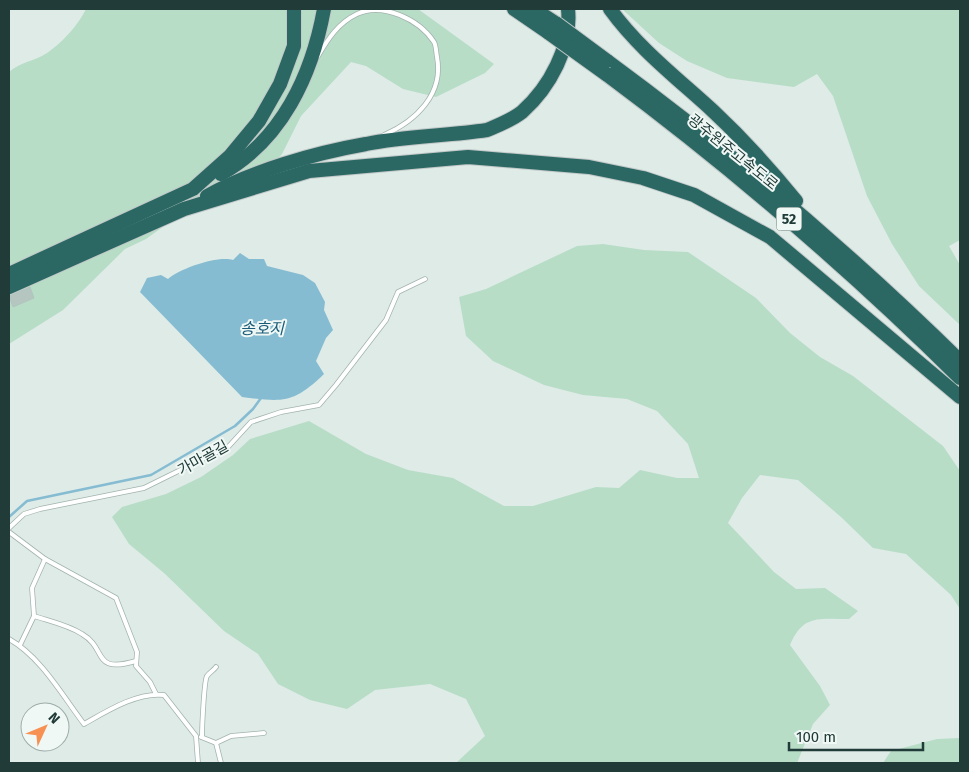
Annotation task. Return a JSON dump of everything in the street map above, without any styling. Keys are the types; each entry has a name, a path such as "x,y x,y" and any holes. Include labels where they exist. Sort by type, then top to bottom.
{"highway":[{"path":"193,189 230,156 259,121 280,84 294,46 294,9"},
{"path":"9,274 193,189 228,170 255,149 284,116 304,80 324,9"},
{"name":"광주원주고속도로","path":"514,9 553,28"},
{"name":"광주원주고속도로","path":"534,9 553,28 606,68 809,236 888,307 960,378"},
{"path":"9,287 184,209 230,183 282,166 366,144 487,130 521,113 539,93 556,66 566,41 568,9"},
{"path":"610,9 629,34 673,77 714,111 773,174 820,231"},
{"name":"광주원주고속도로","path":"606,68 710,139 820,231 960,361"},
{"path":"184,209 309,172 468,157 589,166 643,178 694,195 770,237 960,397"}],"lane":[{"path":"304,80 332,34 358,13 376,10 392,11 415,23 435,42 440,70 434,89 423,110 404,126 366,144"},
{"name":"가마골길","path":"9,528 24,514 40,509 144,488 229,446 251,422 281,412 318,405 336,386 386,320 398,292 425,279"},
{"path":"9,532 46,559 116,598 137,652 136,666 150,682 157,694"},
{"path":"20,645 34,616 32,588 46,559"},
{"path":"34,616 83,634 102,660 118,667 136,661"},
{"path":"9,639 20,645 42,668 84,724 123,704 152,694 164,695 196,736 198,763"},
{"path":"202,737 202,715 205,702 204,690 207,676 216,668"},
{"path":"196,736 216,743 231,736 264,732"},
{"path":"216,743 222,763"}],"green space":[{"path":"86,9 418,9 494,64 485,73 436,97 403,89 366,66 351,62 301,116 282,154 253,188 203,198 146,239 125,249 63,310 9,344 9,72 53,49 75,27"},
{"path":"622,9 960,9 960,240 949,246 960,265 960,325 919,286 892,244 867,196 833,96 817,74 794,87 727,78 687,61 659,43"},
{"path":"603,244 644,250 688,252 756,298 790,333 820,357 853,376 943,446 960,471 960,609 951,595 906,554 873,548 798,480 760,475 742,498 728,523 774,572 796,589 825,588 858,611 849,619 821,619 806,623 800,628 790,645 820,686 830,705 813,724 797,763 456,763 485,736 466,699 430,684 375,690 347,709 310,700 278,684 258,654 224,631 164,573 129,544 112,517 122,507 166,494 201,477 233,455 250,439 309,421 366,454 408,470 453,478 504,506 533,506 596,487 619,488 640,470 677,478 699,478 688,444 657,411 627,399 583,395 544,385 493,361 466,336 459,297 486,289 577,246"},
{"path":"960,738 960,763 883,763 891,751 937,739"}],"water":[{"name":"송호지","path":"240,253 249,259 264,259 267,266 303,275 315,283 325,302 324,310 333,330 326,338 316,361 324,374 304,391 287,399 268,400 242,397 140,292 147,278 161,275 168,279 181,271 209,261 219,259 233,260"}],"building":[{"path":"30,287 34,298 13,307 9,296"}],"waterway":[{"path":"9,517 27,501 151,475 235,426 253,409 261,398"}]}
